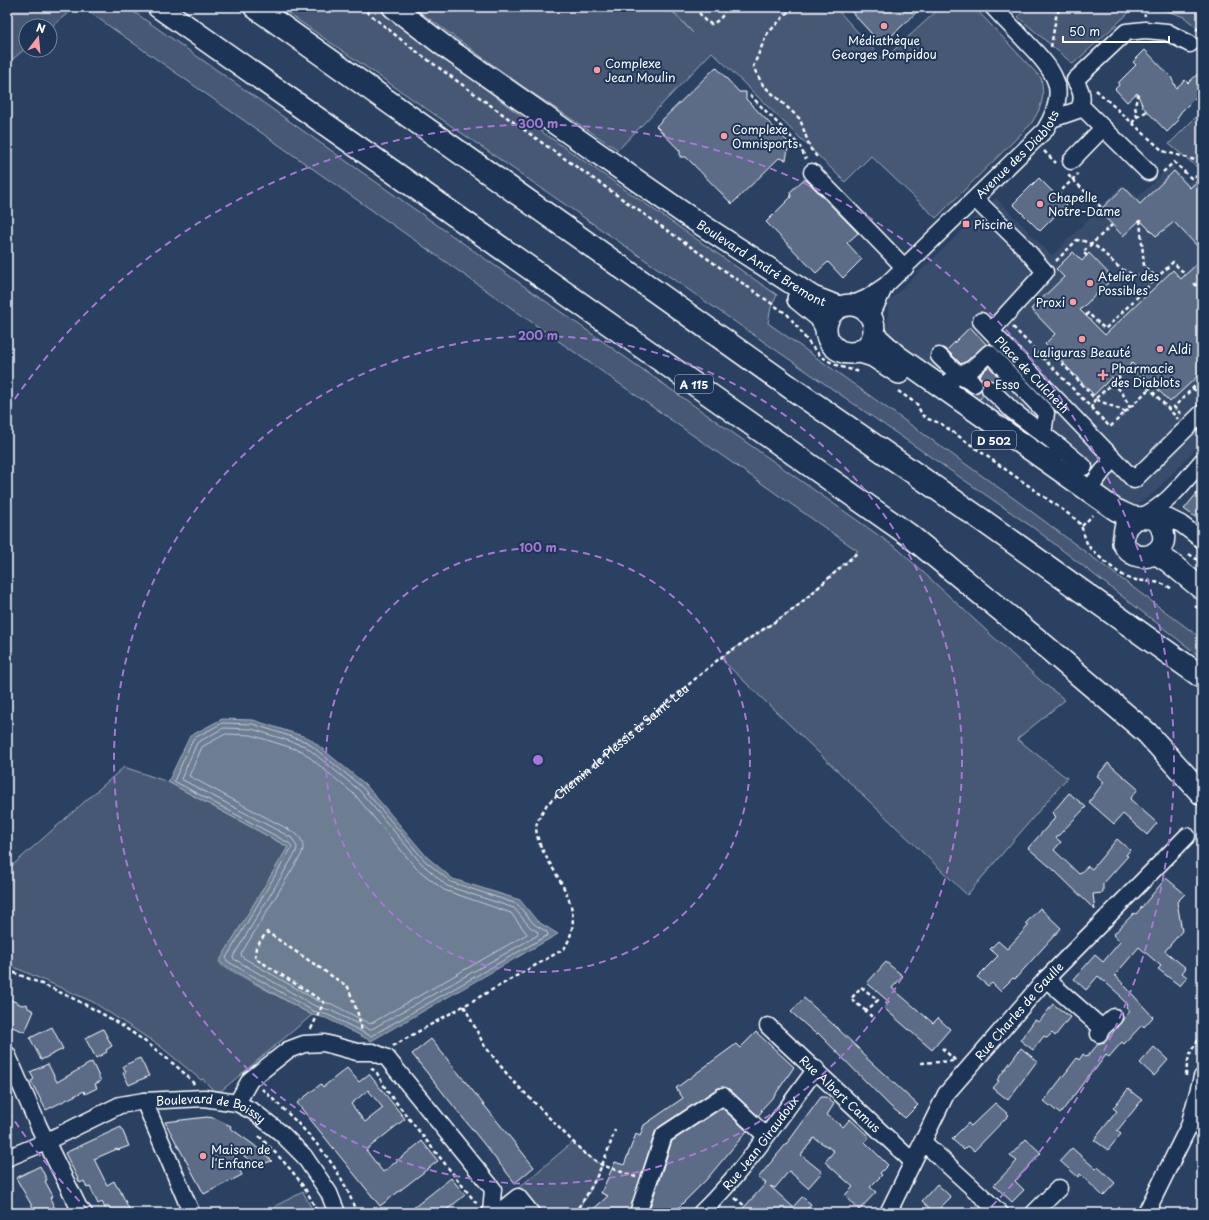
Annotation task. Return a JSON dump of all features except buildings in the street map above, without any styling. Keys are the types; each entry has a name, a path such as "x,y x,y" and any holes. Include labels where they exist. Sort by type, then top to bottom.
{"highway":[{"name":"A 115","path":"159,7 909,535 1045,646 1147,733 1202,794"},
{"path":"255,7 797,392 982,520 1202,678"}],"main road":[{"name":"Boulevard André Bremont","path":"393,7 444,46 685,214 813,297 845,306"},
{"name":"Boulevard André Bremont","path":"685,214 806,305 820,317 825,326"},
{"path":"845,306 860,307 872,326 867,347 860,352 844,353 837,350 827,338 825,326 830,316 845,306"},
{"name":"D 502","path":"872,326 896,354 942,387 1054,455 1093,494 1116,510 1138,517"},
{"name":"D 502","path":"860,352 868,353 888,365 1106,520 1116,528 1122,537"},
{"path":"1162,527 1144,557 1134,555 1126,548 1122,537 1127,524 1138,517 1155,521 1162,527 1167,543 1202,573"},
{"path":"1162,527 1169,562 1196,596"}],"street":[{"name":"Avenue des Diablots","path":"845,306 867,298 886,285 905,268 1045,130 1052,120 1056,104 1057,89 1050,67 993,7"},
{"path":"1078,78 1126,32 1145,30 1167,32 1190,44"},
{"path":"1050,67 1078,78"},
{"path":"1052,120 1078,110 1080,106 1081,90 1078,78"},
{"path":"1080,106 1148,172"},
{"path":"1070,161 1103,128"},
{"path":"816,167 905,268"},
{"path":"975,199 997,228 1045,272"},
{"name":"Place de Culcheth","path":"1045,272 1004,317 986,326 1112,459 1134,480 1194,422"},
{"name":"Avenue des Diablots","path":"872,326 886,285"},
{"path":"975,382 989,353 1046,413 1043,434"},
{"path":"939,356 1043,434 1054,455 1084,467"},
{"path":"942,387 975,382"},
{"path":"1093,494 1093,484 1112,459"},
{"path":"1162,527 1202,462"},
{"path":"1162,527 1181,524 1202,540"},
{"name":"Rue Charles de Gaulle","path":"888,1213 922,1141 962,1066 1187,836"},
{"path":"1046,979 1100,1031 1114,1017"},
{"name":"Rue Albert Camus","path":"768,1026 816,1069 912,1161"},
{"path":"237,1103 250,1080 288,1050 304,1044 324,1043 357,1052 369,1058 387,1058 493,1189 493,1213"},
{"path":"7,1054 46,1142 79,1208 84,1213"},
{"path":"1146,1213 1189,1126 1202,1075 1202,1063"},
{"name":"Rue Jean Giraudoux","path":"701,1213 720,1195 816,1069"},
{"path":"638,1213 664,1135 723,1096 766,1136"},
{"name":"Boulevard de Boissy","path":"7,1158 46,1142 120,1105 204,1098 237,1103 254,1112 281,1132 304,1156 328,1193 337,1213"},
{"path":"144,1102 190,1212"},
{"path":"1189,1126 1202,1112"},
{"path":"922,1141 1000,1213"},
{"path":"1034,1213 1059,1188"},
{"path":"493,1213 518,1197 531,1213"}],"path":[{"path":"361,7 409,46 541,142 788,314 816,352 833,365 867,372"},
{"path":"695,7 706,22 712,24 721,18 724,12 724,7"},
{"path":"792,7 767,34 753,67 755,74 763,85 800,119 816,167"},
{"path":"1050,67 1056,56 1050,48 1056,18 1060,7"},
{"path":"1078,78 1132,123 1163,152 1202,162"},
{"path":"1137,117 1135,106 1138,94"},
{"path":"750,95 799,145 816,167"},
{"path":"1132,123 1137,117 1149,110"},
{"path":"1148,172 1154,179 1174,162 1191,178 1202,175"},
{"path":"1056,196 1072,180"},
{"path":"1140,220 1144,266 1156,278"},
{"path":"1086,256 1083,252 1112,224"},
{"path":"1045,272 1077,240 1092,243 1122,269 1141,277 1156,278"},
{"path":"1086,316 1088,313 1105,329 1173,262 1186,275"},
{"path":"1194,283 1202,292"},
{"path":"1004,317 1110,427 1149,389"},
{"path":"1042,357 1050,350 1095,399 1126,412"},
{"path":"1092,408 1095,399 1129,367 1149,389 1194,422"},
{"path":"1194,422 1174,407 1202,379"},
{"path":"1113,382 1123,394 1130,408"},
{"path":"892,386 917,404 922,415 928,420 940,423 1077,520 1082,526 1089,547 1126,578 1143,582 1165,584 1177,593"},
{"path":"1193,388 1202,398"},
{"name":"Chemin de Plessis à Saint-Leu","path":"369,1058 564,949 570,940 574,925 573,911 539,842 536,824 547,804 720,658 794,609 858,552"},
{"path":"1196,596 1202,611"},
{"path":"304,1044 324,1002 255,958 256,947 268,932 348,987 358,1014 362,1032"},
{"path":"7,970 87,1004 140,1037 188,1075 204,1098"},
{"path":"866,1011 878,1000 861,987 851,999 872,1017"},
{"path":"464,1006 484,1045 511,1079 586,1154 602,1165 648,1181"},
{"path":"942,1048 962,1066"},
{"path":"369,1058 386,1091 482,1210 493,1213"},
{"path":"921,1064 962,1066"},
{"path":"254,1112 261,1101 259,1098 268,1085"},
{"path":"574,1213 587,1197 602,1165 615,1130"},
{"path":"257,1135 282,1159 303,1185 317,1213"}],"shaded area":[{"path":"7,7 75,7 58,21 58,18 18,18 18,55 7,64"},
{"path":"82,7 127,7 898,549 1041,681 1065,700 1017,739 1067,778 967,895 720,658 794,609 858,551"},
{"path":"279,7 377,7 545,134 777,295 771,307 768,323 1016,500 1202,639 1202,658 1035,529"},
{"path":"413,7 668,7 693,33 669,7 835,7 883,60 941,7 974,7 1041,78 1043,92 1042,102 1031,124 936,218 871,156 845,182 712,52 618,150 525,88"},
{"path":"1027,7 1153,7 1133,9 1073,64 1018,17"},
{"path":"1156,7 1202,7 1202,32 1184,17"},
{"path":"1198,115 1202,118 1202,171 1169,144"},
{"path":"1172,165 1188,183 1199,177 1202,181 1202,442 1154,493 1135,505 1112,497 895,343 887,331 889,301 996,198 1052,256 1123,184 1138,197"},
{"path":"124,767 168,782 288,847 221,965 312,1015 221,1091 214,1091 203,1079 201,1080 160,1046 93,1002 7,964 7,870"},
{"path":"573,1142 585,1154 602,1165 587,1197 574,1213 498,1213 516,1190"},
{"path":"303,1192 314,1213 279,1213 275,1206"}],"water":[{"path":"222,719 253,720 309,738 365,784 427,857 453,879 520,900 537,921 558,934 371,1041 326,1018 312,1015 219,962 288,847 168,782 190,736"}],"tunnel":[{"path":"974,384 984,394"}],"place":[{"name":"Médiathèque Georges Pompidou","path":"884,26"},
{"name":"Complexe Jean Moulin","path":"597,70"},
{"name":"Complexe Omnisports","path":"724,136"},
{"name":"Chapelle Notre-Dame","path":"1040,204"},
{"name":"Piscine","path":"966,224"},
{"name":"Atelier des Possibles","path":"1090,283"},
{"name":"Proxi","path":"1073,302"},
{"name":"Laliguras Beauté","path":"1082,339"},
{"name":"Aldi","path":"1160,349"},
{"name":"Pharmacie des Diablots","path":"1103,375"},
{"name":"Esso","path":"987,384"},
{"name":"Maison de l'Enfance","path":"203,1156"}]}
